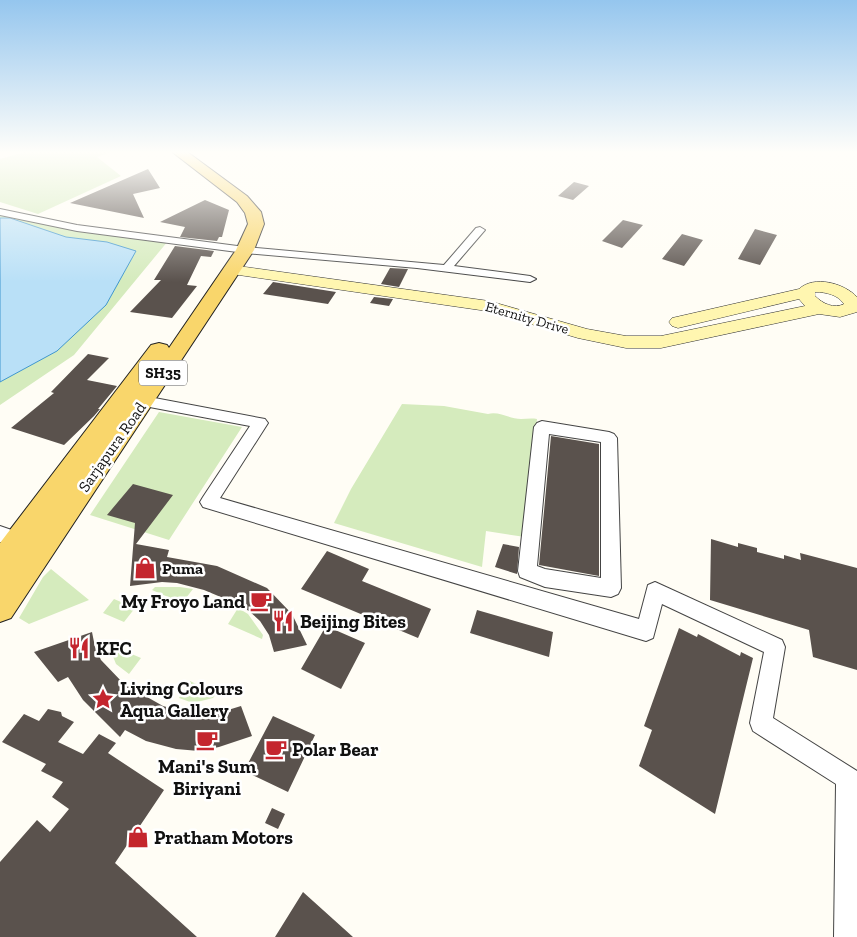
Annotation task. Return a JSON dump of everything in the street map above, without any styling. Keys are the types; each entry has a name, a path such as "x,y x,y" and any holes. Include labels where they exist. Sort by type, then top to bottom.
{"main road":[{"name":"Sarjapura Road","path":"0,567 10,538 154,356 236,257 241,224 239,212 222,195"},
{"name":"Sarjapura Road","path":"0,607 144,402 256,224 253,212 236,195"}],"street":[{"path":"0,212 236,257 447,268 530,278"},
{"path":"447,268 480,230"},
{"name":"Eternity Drive","path":"236,257 486,293 578,320 618,327 653,327 805,293 810,288 816,287 831,289 854,298 852,307 849,310 837,312 821,308 661,342 626,342 585,334 489,306 236,257"},
{"name":"Eternity Drive","path":"831,289 857,281"},
{"path":"805,293 809,301 821,308"},
{"path":"144,402 260,423 209,502 646,631 654,591 775,648 761,723 848,778 848,937"},
{"path":"542,427 609,438 611,588 571,582 545,578 527,571 542,427"},
{"path":"569,608 571,582"}],"green space":[{"path":"0,195 80,195 38,214 0,202"},
{"path":"0,215 73,229 168,241 74,355 0,405"},
{"path":"402,404 444,406 488,414 492,413 517,419 537,419 525,537 486,531 482,567 334,523 351,489"},
{"path":"159,412 242,427 169,540 90,515"},
{"path":"51,569 89,600 29,624 19,618 43,577"},
{"path":"155,587 193,589 182,603 152,590"},
{"path":"114,599 135,608 124,622 103,613"},
{"path":"238,608 248,614 263,635 262,639 228,624"},
{"path":"113,646 141,658 129,674 116,664 110,649"},
{"path":"190,681 216,694 213,698 193,703 179,698"}],"water":[{"path":"0,218 10,218 66,237 107,242 136,251 106,305 57,351 0,382"}],"building":[{"path":"89,195 133,195 144,218 70,203"},
{"path":"559,195 579,195 573,200 558,196"},
{"path":"205,200 229,210 222,237 219,237 217,241 180,237 185,227 160,222"},
{"path":"623,220 643,225 622,248 602,241"},
{"path":"755,229 777,235 760,265 738,259"},
{"path":"682,234 703,240 684,266 662,259"},
{"path":"175,246 214,251 211,257 201,256 187,285 197,286 172,318 130,312 161,280 154,280"},
{"path":"390,268 408,269 399,287 381,284"},
{"path":"273,282 336,292 328,304 263,294"},
{"path":"374,297 393,299 389,306 370,303"},
{"path":"88,354 109,358 87,380 117,386 94,416 64,445 11,428 54,393 51,392"},
{"path":"551,436 599,444 599,576 539,565"},
{"path":"133,484 173,495 136,544 169,550 167,557 217,566 267,588 292,614 307,645 274,652 269,635 260,621 249,611 204,590 177,583 162,582 130,586 135,523 107,515"},
{"path":"711,539 738,547 738,543 757,548 757,552 784,559 784,555 801,560 800,553 857,568 857,670 813,657 809,630 710,600"},
{"path":"503,544 519,547 517,574 495,567"},
{"path":"327,551 369,569 362,581 431,609 418,638 301,589"},
{"path":"477,610 553,632 549,657 470,633"},
{"path":"326,626 365,643 341,689 301,669"},
{"path":"679,628 697,637 698,634 740,656 741,652 753,658 715,814 639,766 652,730 644,726"},
{"path":"92,632 95,647 101,660 124,684 163,706 196,715 215,714 241,706 252,736 219,747 199,751 176,749 146,741 125,730 120,737 83,700 68,677 58,682 34,652"},
{"path":"48,709 61,712 62,716 74,722 58,742 83,754 99,734 116,743 108,753 164,790 115,863 197,937 0,937 0,862 37,820 50,832 69,809 52,797 63,782 41,771 46,764 2,742 24,714 39,721"},
{"path":"273,716 315,735 288,792 244,771"},
{"path":"272,808 285,814 278,829 265,823"},
{"path":"303,892 353,937 275,937"}],"place":[{"name":"Puma","path":"145,568"},
{"name":"My Froyo Land","path":"261,601"},
{"name":"Beijing Bites","path":"283,621"},
{"name":"KFC","path":"79,648"},
{"name":"Living Colours Aqua Gallery","path":"103,699"},
{"name":"Mani's Sum Biriyani","path":"207,740"},
{"name":"Polar Bear","path":"276,749"},
{"name":"Pratham Motors","path":"138,837"}]}
